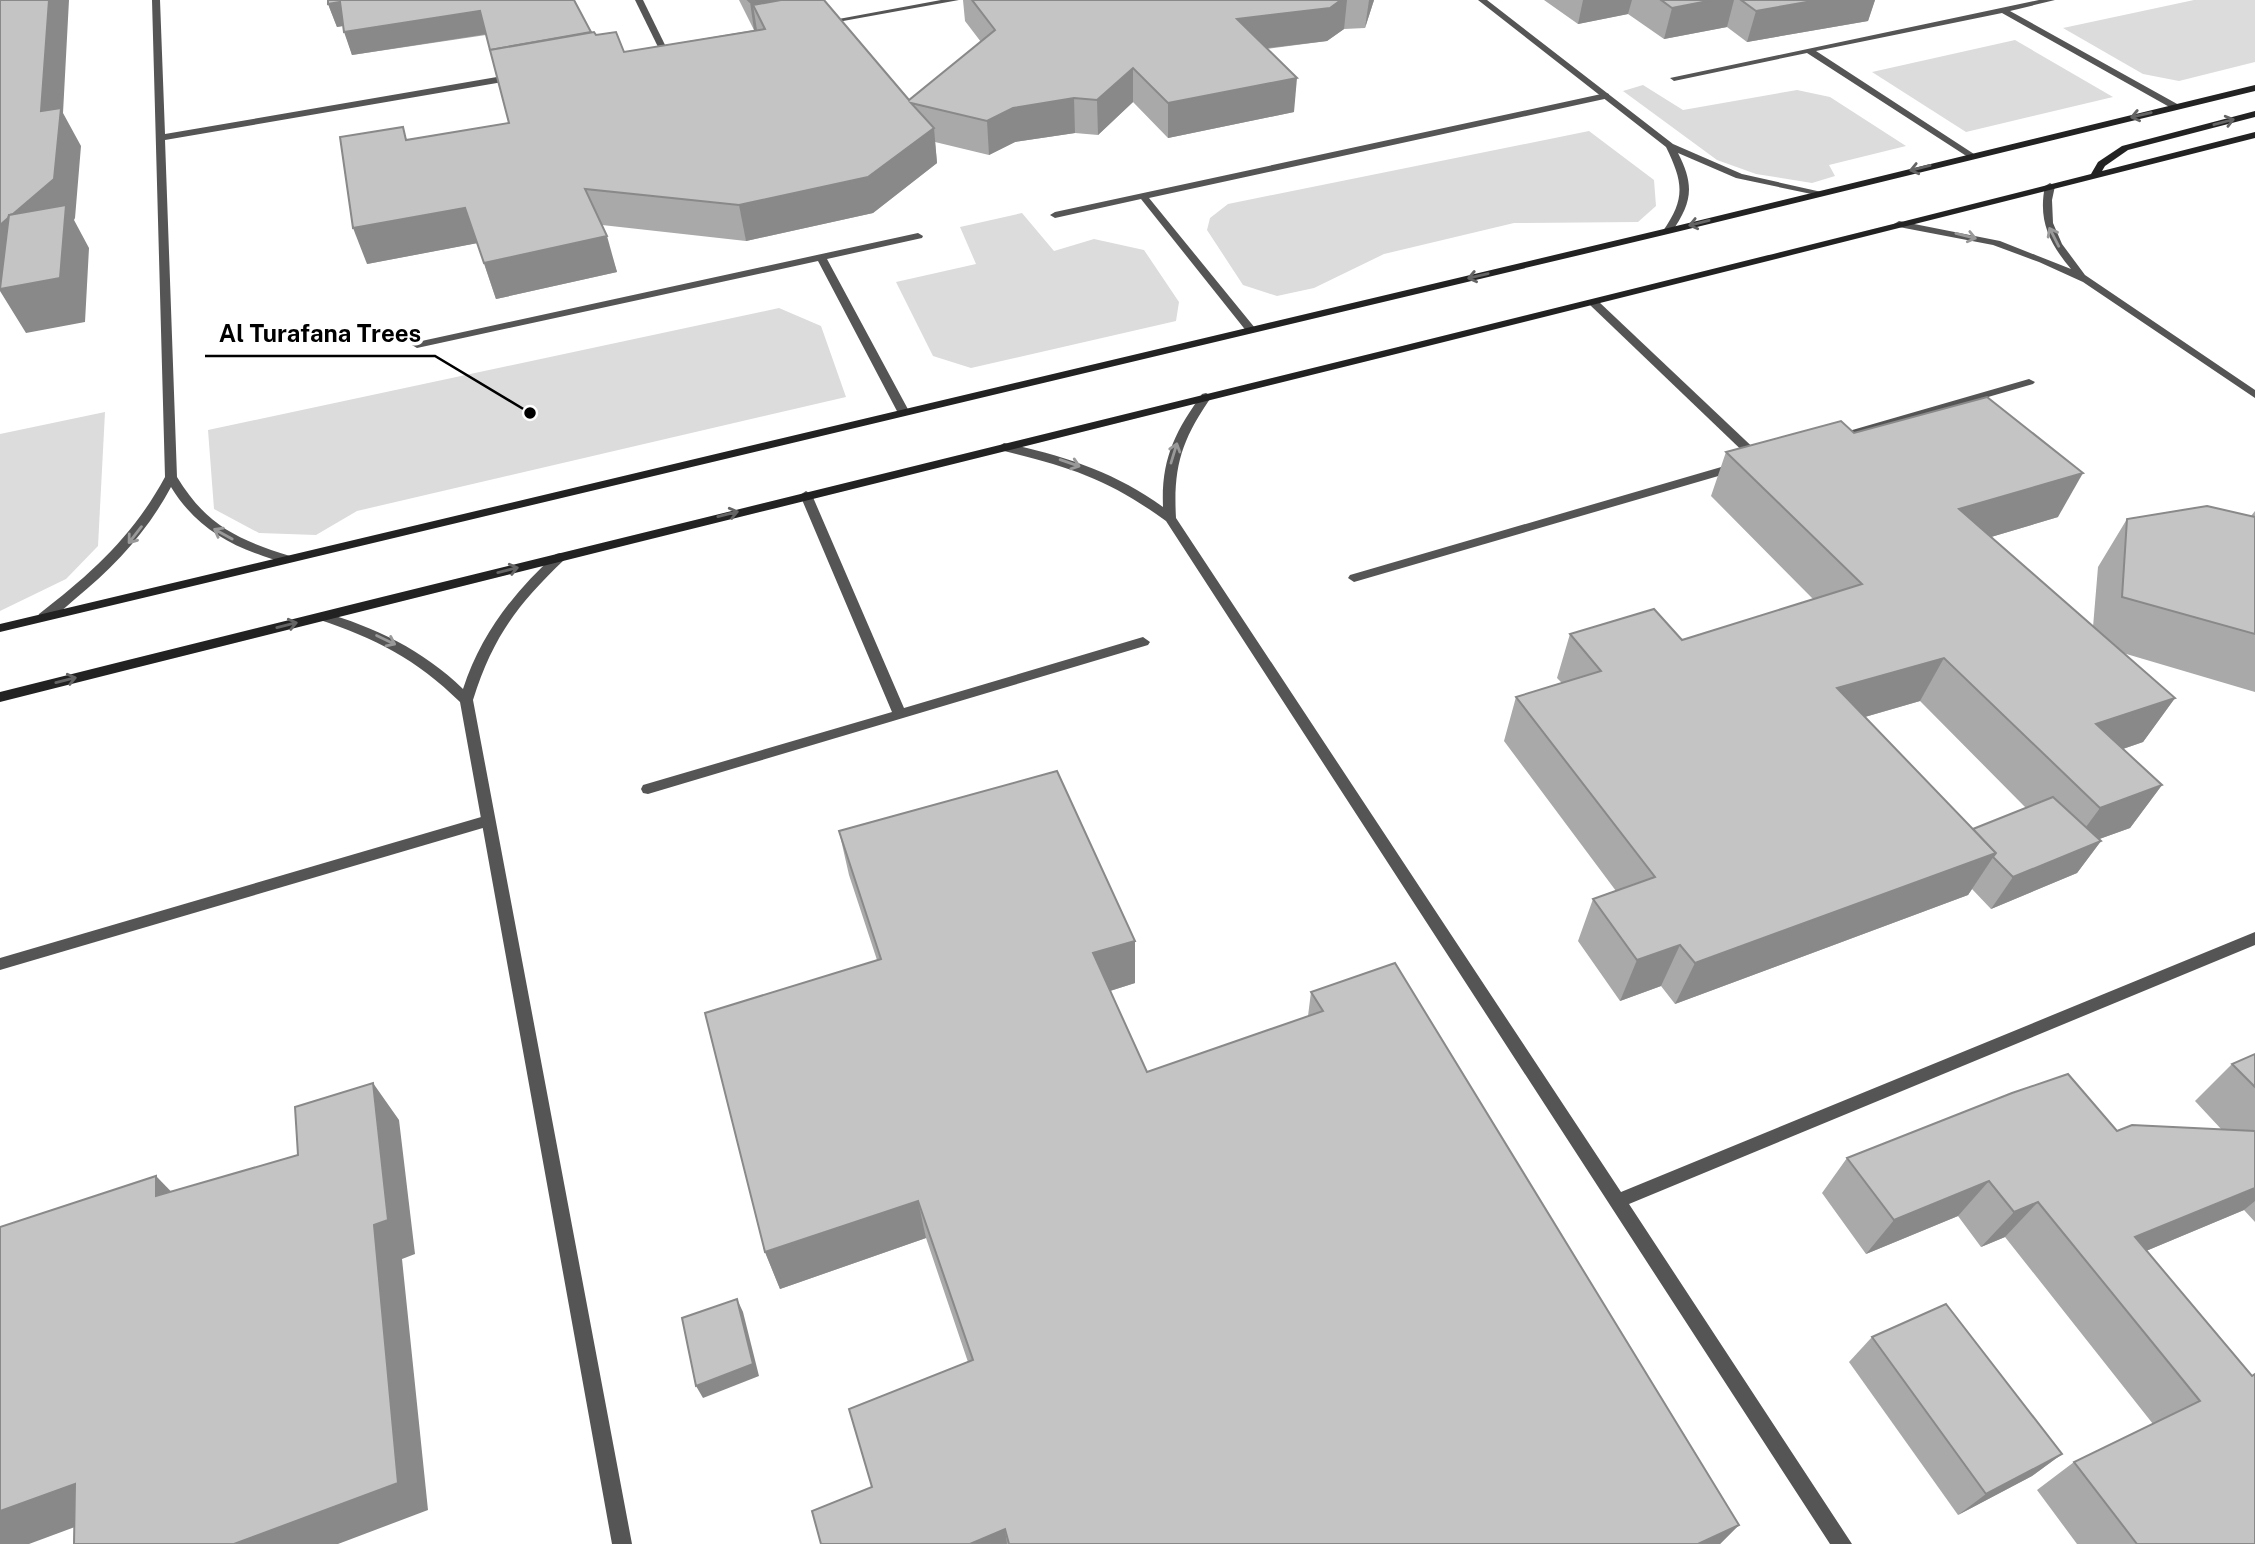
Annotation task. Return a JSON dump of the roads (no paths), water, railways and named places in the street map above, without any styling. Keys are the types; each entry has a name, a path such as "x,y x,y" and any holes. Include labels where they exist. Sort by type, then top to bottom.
{"main road":[{"path":"0,628 1668,231 2255,88"},
{"path":"2096,174 2101,164 2124,148 2255,114"},
{"path":"0,697 1206,396 1594,303 2255,135"}],"street":[{"path":"156,0 171,477 185,504 210,527 244,546 286,559"},
{"path":"639,0 664,51"},
{"path":"809,25 955,0"},
{"path":"1482,0 1670,146 1740,176 1821,192"},
{"path":"1674,78 2051,0"},
{"path":"2003,10 2176,107"},
{"path":"650,53 677,48"},
{"path":"1808,51 1971,156"},
{"path":"160,138 528,74"},
{"path":"1055,215 1606,96"},
{"path":"1668,231 1683,212 1687,190 1681,168 1670,146"},
{"path":"2050,186 2044,206 2049,229 2063,254 2087,280"},
{"path":"1143,196 1251,330"},
{"path":"1899,225 1996,243 2087,280 2255,395"},
{"path":"417,345 918,236"},
{"path":"821,259 904,413"},
{"path":"1594,303 1759,460"},
{"path":"1824,441 2029,382"},
{"path":"1170,518 1168,484 1173,452 1186,423 1206,396"},
{"path":"1004,447 1051,456 1096,471 1136,492 1170,518 1842,1544"},
{"path":"1354,578 1772,456"},
{"path":"44,617 89,583 126,547 154,511 171,477"},
{"path":"806,495 900,714"},
{"path":"560,557 526,587 498,622 478,660 466,700 622,1544"},
{"path":"322,616 366,630 404,648 438,672 466,700"},
{"path":"648,789 1143,642"},
{"path":"0,964 488,821"},
{"path":"1618,1201 2255,938"}],"place":[{"name":"Al Turafana Trees","path":"530,413"}]}
